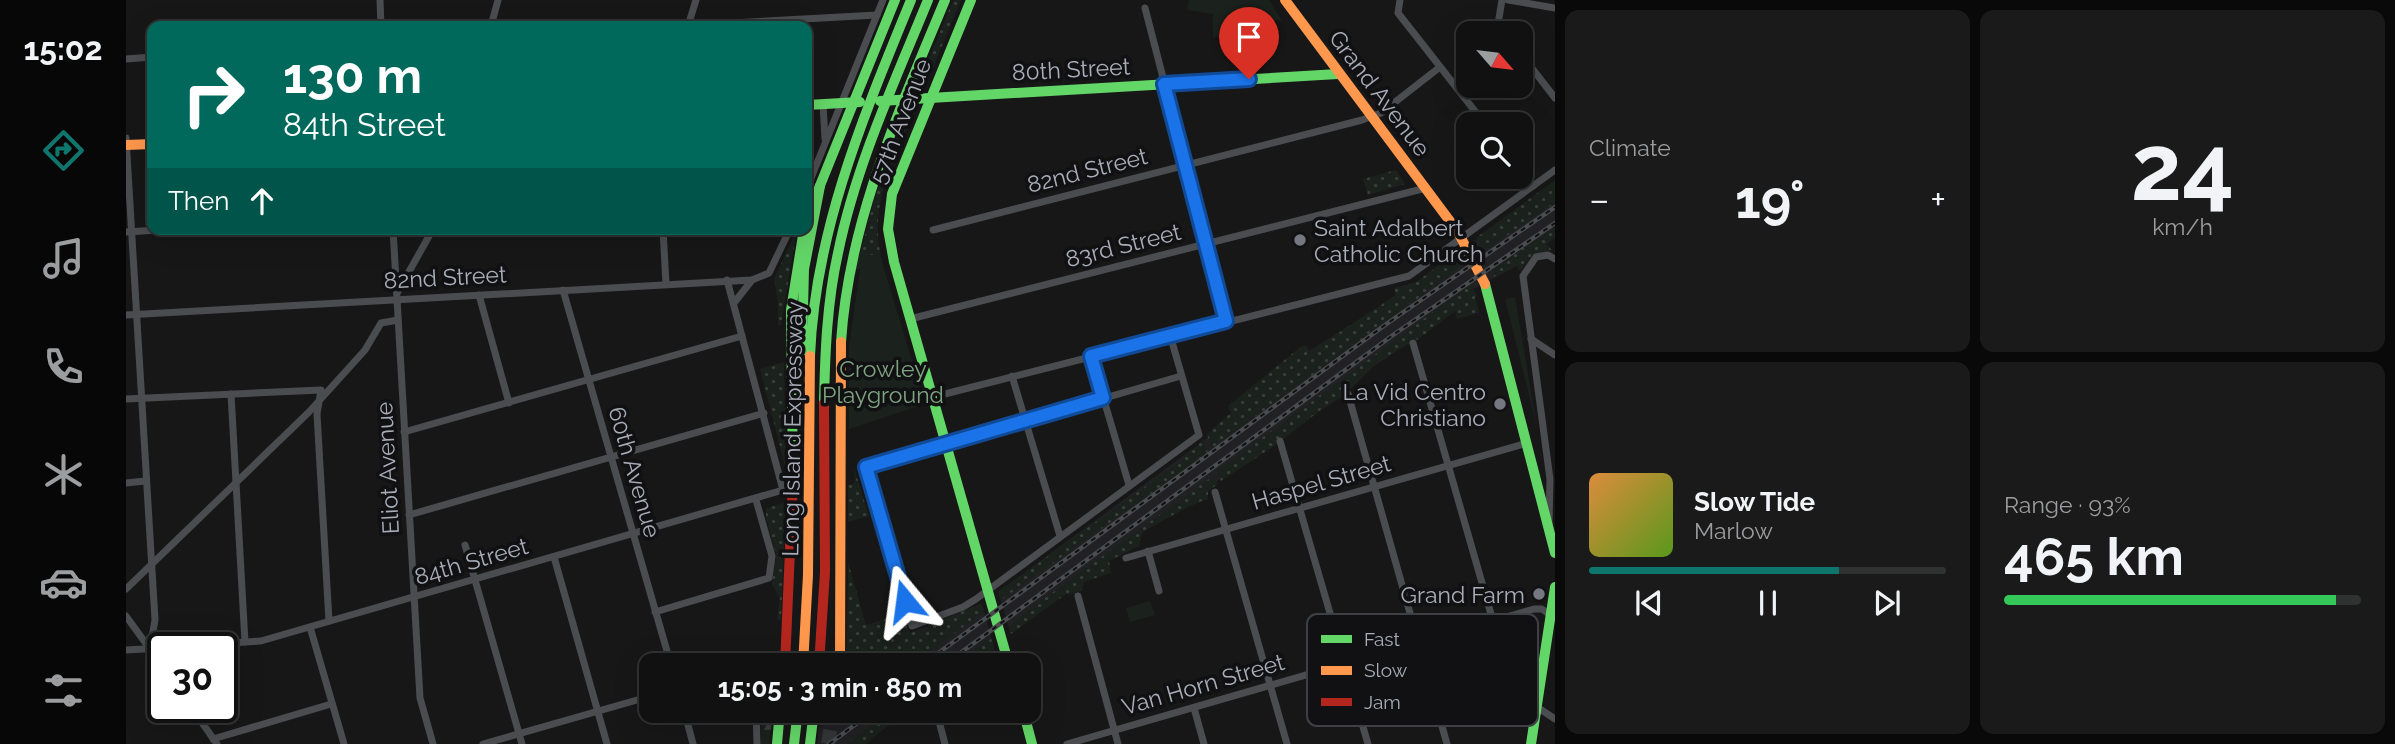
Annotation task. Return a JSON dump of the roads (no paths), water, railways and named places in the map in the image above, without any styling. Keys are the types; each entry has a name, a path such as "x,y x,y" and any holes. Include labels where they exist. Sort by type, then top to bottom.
{"main road":[{"path":"812,207 895,0"},
{"name":"Long Island Expressway","path":"804,653 810,575 810,355 817,277 834,201 862,122 911,0"},
{"name":"Long Island Expressway","path":"820,653 826,558 828,315 846,215 879,121 928,0"},
{"path":"840,653 842,323 849,274 862,214 895,123 945,0"},
{"name":"57th Avenue","path":"971,0 896,183 888,211 890,246 1006,653"},
{"name":"Grand Avenue","path":"1285,0 1468,248 1485,283 1555,553"},
{"name":"80th Street","path":"812,105 1338,74"},
{"path":"126,145 147,144"},
{"path":"812,225 820,186"},
{"path":"786,653 793,519 788,331 793,279 803,235"},
{"path":"810,235 802,308 801,383 810,433"},
{"path":"1538,701 1553,617 1555,587"},
{"path":"777,744 779,723"},
{"path":"794,744 796,723"},
{"path":"810,744 812,723"},
{"path":"1026,723 1032,744"},
{"path":"1531,744 1534,726"}],"street":[{"path":"380,0 381,21"},
{"path":"492,21 498,0"},
{"path":"690,21 696,0"},
{"path":"812,175 883,0"},
{"path":"1400,0 1398,13 1476,112"},
{"path":"1498,21 1502,0"},
{"path":"1508,0 1555,8"},
{"path":"1145,8 1226,321"},
{"path":"774,21 877,15"},
{"path":"126,59 147,57"},
{"name":"82nd Street","path":"933,230 1381,113 1440,67"},
{"path":"1533,70 1555,98"},
{"path":"823,104 825,141"},
{"path":"126,138 129,232 137,315 155,620 153,632"},
{"path":"1533,186 1555,170"},
{"name":"83rd Street","path":"910,319 1426,188"},
{"path":"933,397 1409,276 1529,189"},
{"path":"129,232 147,231"},
{"name":"Eliot Avenue","path":"393,235 420,698 433,744"},
{"path":"397,296 430,235"},
{"path":"663,235 666,284"},
{"name":"82nd Street","path":"126,315 397,296 479,295 751,280 766,276 776,264 788,235"},
{"name":"Grand Avenue","path":"1549,527 1553,480 1523,276 1536,257 1551,257"},
{"path":"409,515 764,413 727,280"},
{"path":"733,303 751,280"},
{"name":"60th Avenue","path":"562,290 667,653"},
{"path":"479,295 509,403"},
{"path":"126,589 319,401 365,350 381,323 398,320"},
{"path":"404,432 742,335"},
{"path":"1170,335 1199,435 963,607 912,626 866,467 1181,376"},
{"path":"1531,340 1555,355"},
{"path":"1413,343 1491,614"},
{"path":"1091,356 1129,485"},
{"path":"1012,376 1060,536"},
{"path":"126,399 314,388 321,390 317,414 329,621"},
{"path":"231,394 245,642"},
{"path":"1348,394 1411,614"},
{"name":"84th Street","path":"238,643 261,641 756,500 783,490 764,413"},
{"path":"1280,441 1331,614"},
{"name":"Haspel Street","path":"1126,558 1527,443"},
{"path":"1536,478 1553,480"},
{"path":"126,483 145,481"},
{"path":"1215,492 1287,744"},
{"path":"655,612 769,578 772,556 756,500"},
{"path":"465,545 522,744"},
{"path":"1148,551 1159,591"},
{"path":"554,557 607,744"},
{"path":"1078,596 1118,744"},
{"name":"Van Horn Street","path":"1519,614 1538,609 1553,617"},
{"path":"126,616 147,645"},
{"path":"310,627 344,744"},
{"name":"84th Street","path":"126,650 147,649"},
{"name":"Van Horn Street","path":"1067,744 1307,674"},
{"path":"483,744 639,699"},
{"path":"202,723 215,741 331,704"},
{"path":"1194,708 1204,744"},
{"path":"1538,708 1555,719"},
{"path":"687,723 693,744"},
{"path":"756,723 757,744"},
{"path":"939,723 945,744"},
{"path":"1363,726 1368,744"},
{"path":"1442,726 1447,744"}],"tunnel":[{"path":"828,744 832,723"}],"railway":[{"path":"938,653 1385,325 1555,207"},
{"path":"960,653 1393,335 1555,223"},
{"path":"829,744 857,723"}],"place":[{"name":"Saint Adalbert Catholic Church","path":"1300,240"},
{"name":"La Vid Centro Christiano","path":"1500,404"},
{"name":"Grand Farm","path":"1539,594"}],"park label":[{"name":"Crowley Playground","path":"883,381"}]}
